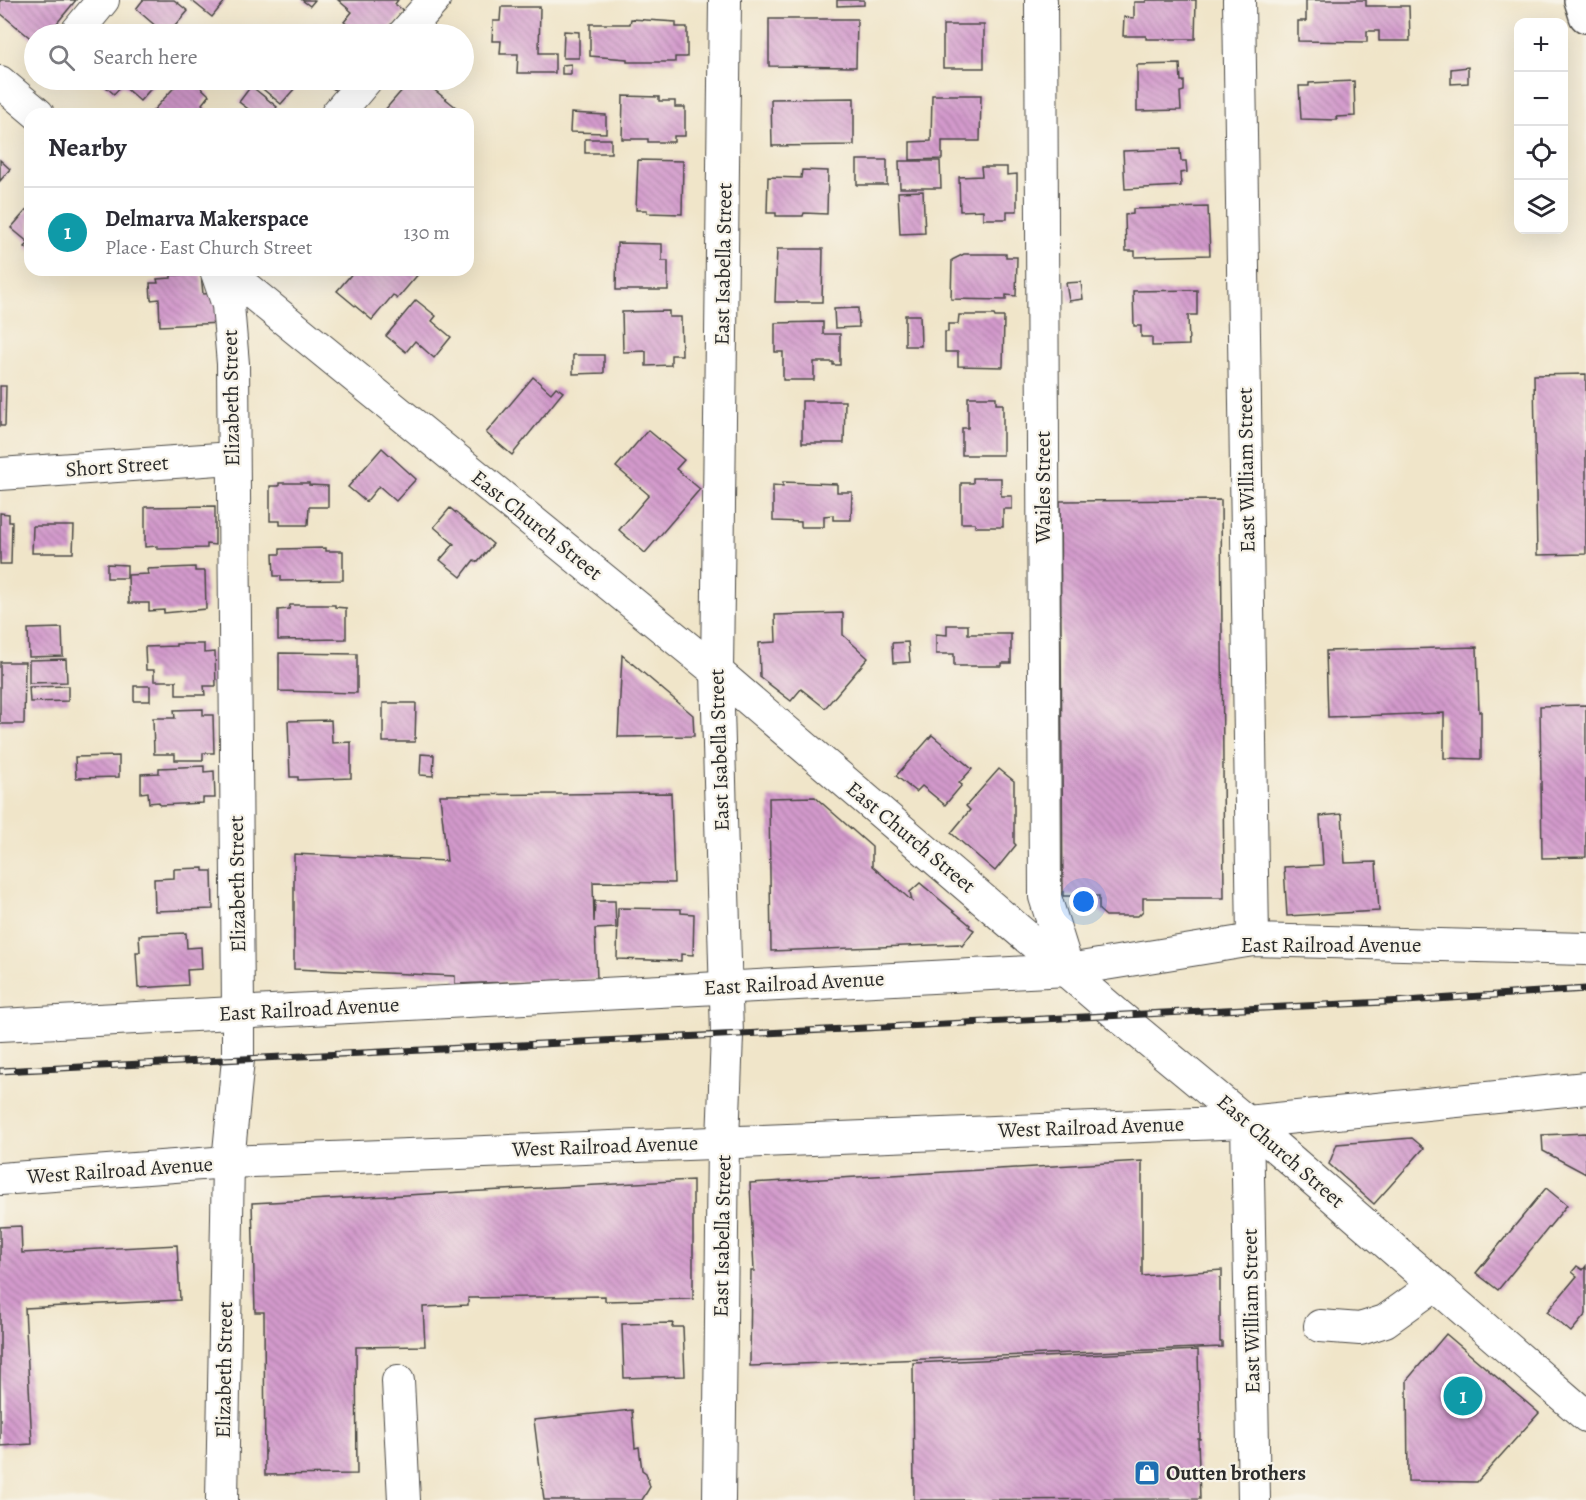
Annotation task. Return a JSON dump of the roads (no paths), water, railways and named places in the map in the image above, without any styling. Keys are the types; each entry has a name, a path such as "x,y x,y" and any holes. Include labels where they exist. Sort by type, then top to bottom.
{"main road":[{"path":"1581,0 1586,16"}],"street":[{"path":"83,24 103,0"},
{"name":"East Isabella Street","path":"719,1500 726,986 717,672 725,0"},
{"name":"Wailes Street","path":"1041,0 1045,897 1068,970"},
{"name":"East William Street","path":"1239,0 1253,940"},
{"path":"411,24 427,2"},
{"path":"342,108 357,90"},
{"name":"Elizabeth Street","path":"218,276 228,305 233,364 238,1013 238,1059 228,1162 222,1500"},
{"name":"East Church Street","path":"231,276 717,672 1247,1122 1586,1416"},
{"name":"Short Street","path":"0,474 233,458"},
{"name":"East Railroad Avenue","path":"0,1025 1068,970 1253,940 1586,949"},
{"name":"West Railroad Avenue","path":"0,1179 228,1162 1247,1122 1586,1088"},
{"name":"East William Street","path":"1247,1122 1254,1500"},
{"path":"1320,1326 1360,1329 1385,1321 1435,1285"},
{"path":"398,1381 404,1500"}],"railway":[{"path":"0,1071 1406,1001 1586,989"}],"place":[{"name":"Delmarva Makerspace","path":"1463,1396"},
{"name":"Outten brothers","path":"1147,1473"}]}
